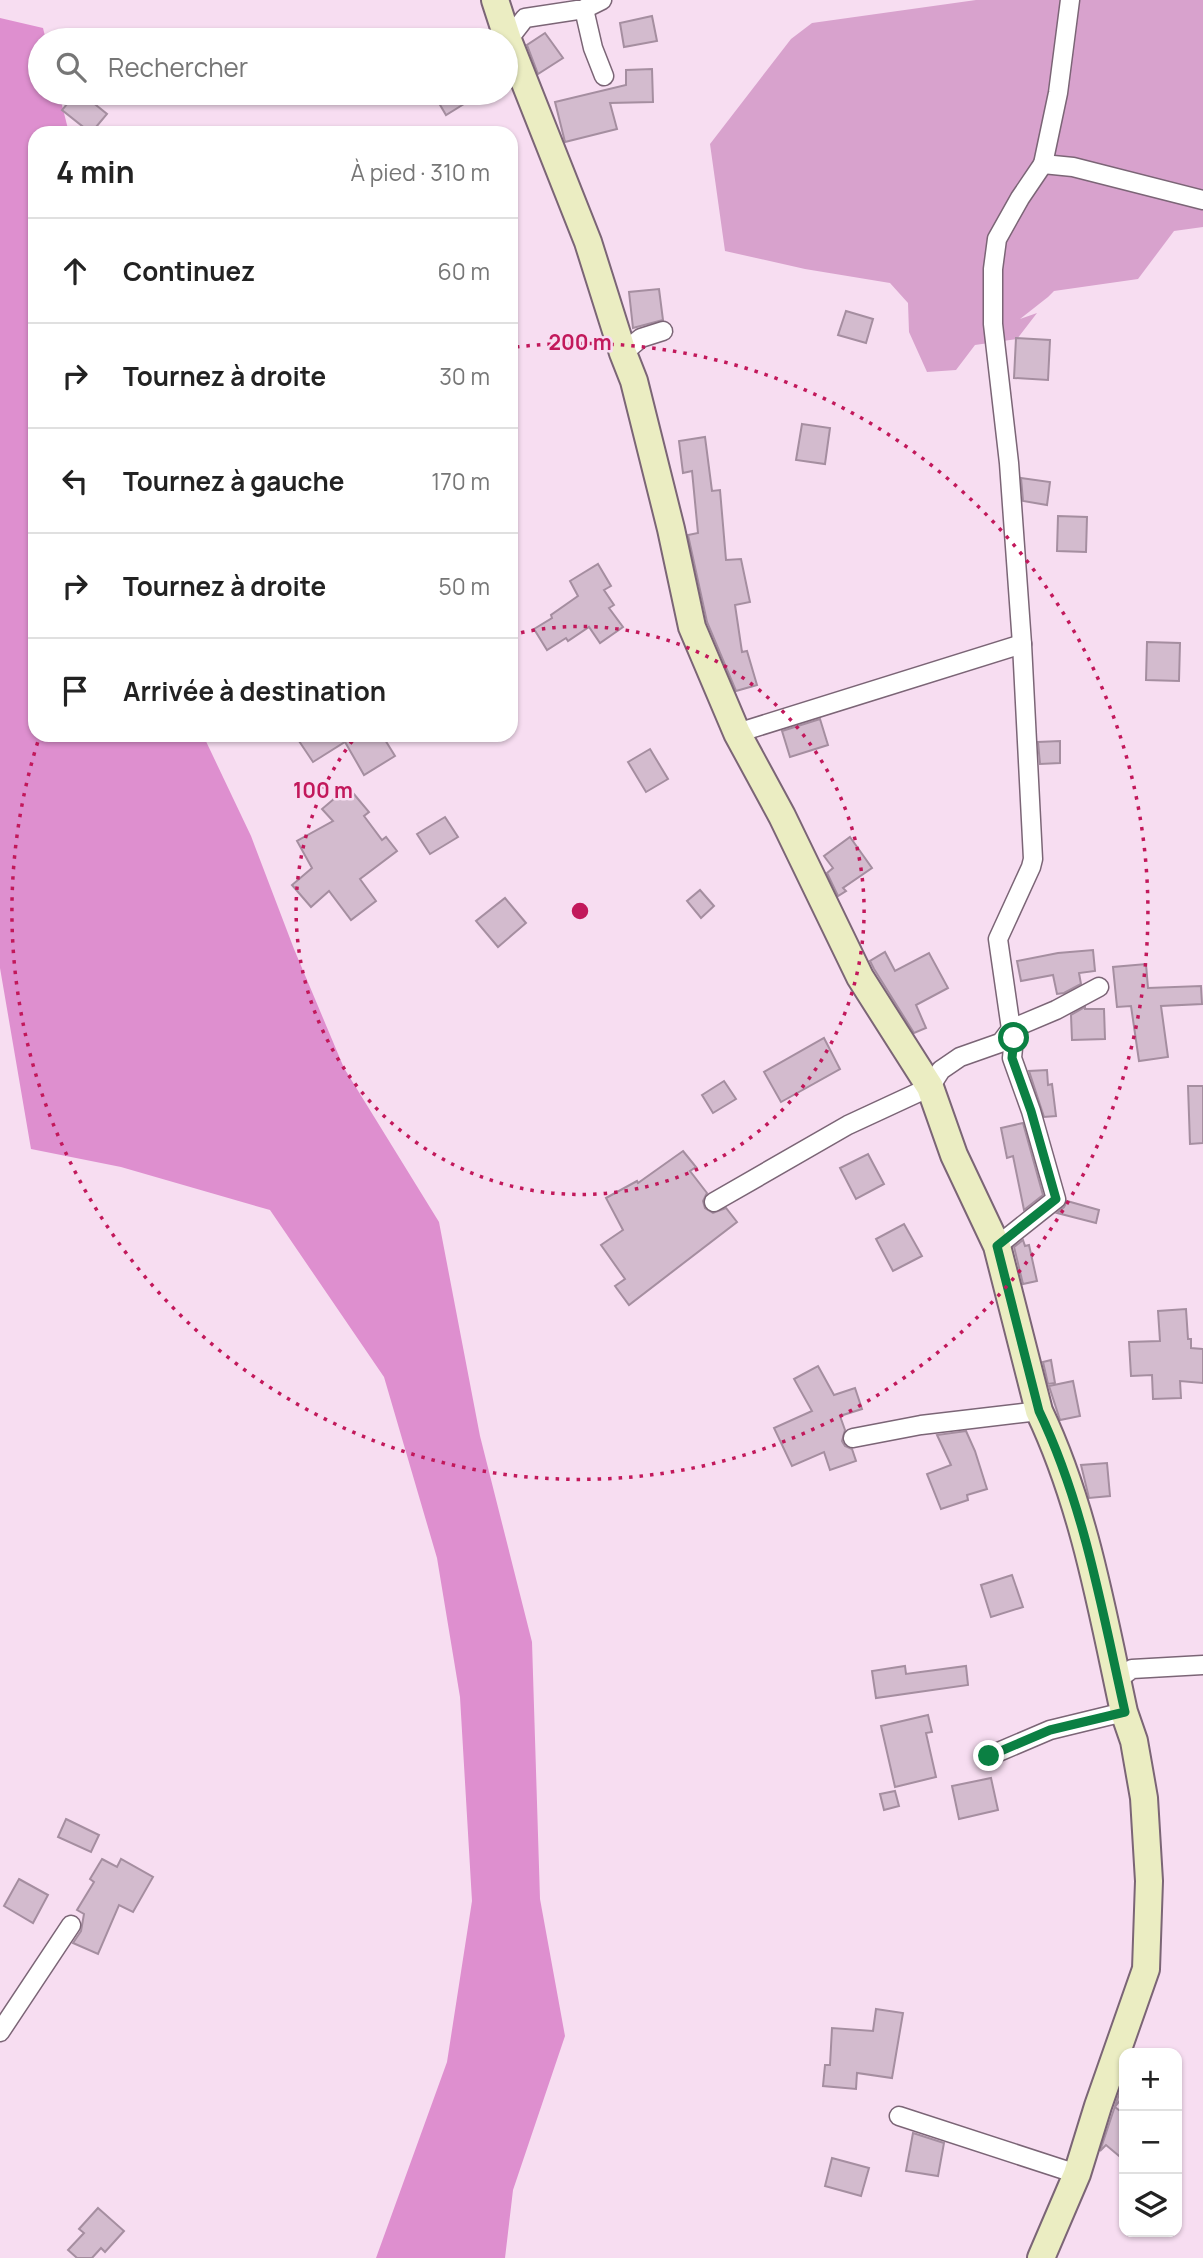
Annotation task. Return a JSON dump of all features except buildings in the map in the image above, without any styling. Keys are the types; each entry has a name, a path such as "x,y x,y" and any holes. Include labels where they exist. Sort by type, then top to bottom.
{"street":[{"path":"495,0 504,28"},
{"path":"517,28 525,18 584,9 601,0"},
{"path":"997,1246 1056,1199 1031,1111 1012,1058 1012,1034 998,939 1031,867 1032,859 1022,644 1009,463 993,324 993,269 997,239 1043,164 1058,93 1070,0"},
{"path":"584,9 593,48 604,76"},
{"path":"518,65 588,242 634,381 692,627 737,733 782,816 824,908 860,977 930,1087 954,1155 997,1246 1039,1411 1049,1431 1081,1523 1117,1680 1134,1741 1144,1798 1149,1881 1146,1969 1077,2174 1041,2258"},
{"path":"1043,164 1073,167 1203,200"},
{"path":"623,354 641,338 663,331"},
{"path":"737,733 1022,644"},
{"path":"714,1202 848,1125 930,1087 941,1070 960,1057 1012,1034 1099,987"},
{"path":"853,1438 921,1425 1039,1411"},
{"path":"1117,1680 1132,1669 1203,1665"},
{"path":"989,1756 1050,1730 1125,1712"},
{"path":"0,2032 71,1925"},
{"path":"899,2116 1077,2174"}],"shaded area":[{"path":"976,0 1203,0 1203,227 1174,231 1138,279 1054,291 1020,319 1037,313 1017,339 975,345 956,370 927,372 909,332 908,303 890,283 805,269 725,251 710,144 791,39 812,23"},
{"path":"0,18 43,28 28,28 28,105 62,105 67,126 28,126 28,742 206,742 251,836 294,949 344,1068 439,1222 480,1436 532,1642 540,1899 565,2036 513,2190 505,2258 376,2258 447,2062 472,1901 460,1697 437,1558 384,1377 270,1210 121,1167 31,1149 0,968"}],"route":[{"path":"989,1756 1050,1730 1125,1712 1081,1523 1049,1431 1039,1411 997,1246 1056,1199 1031,1111 1012,1058 1014,1038"}]}
